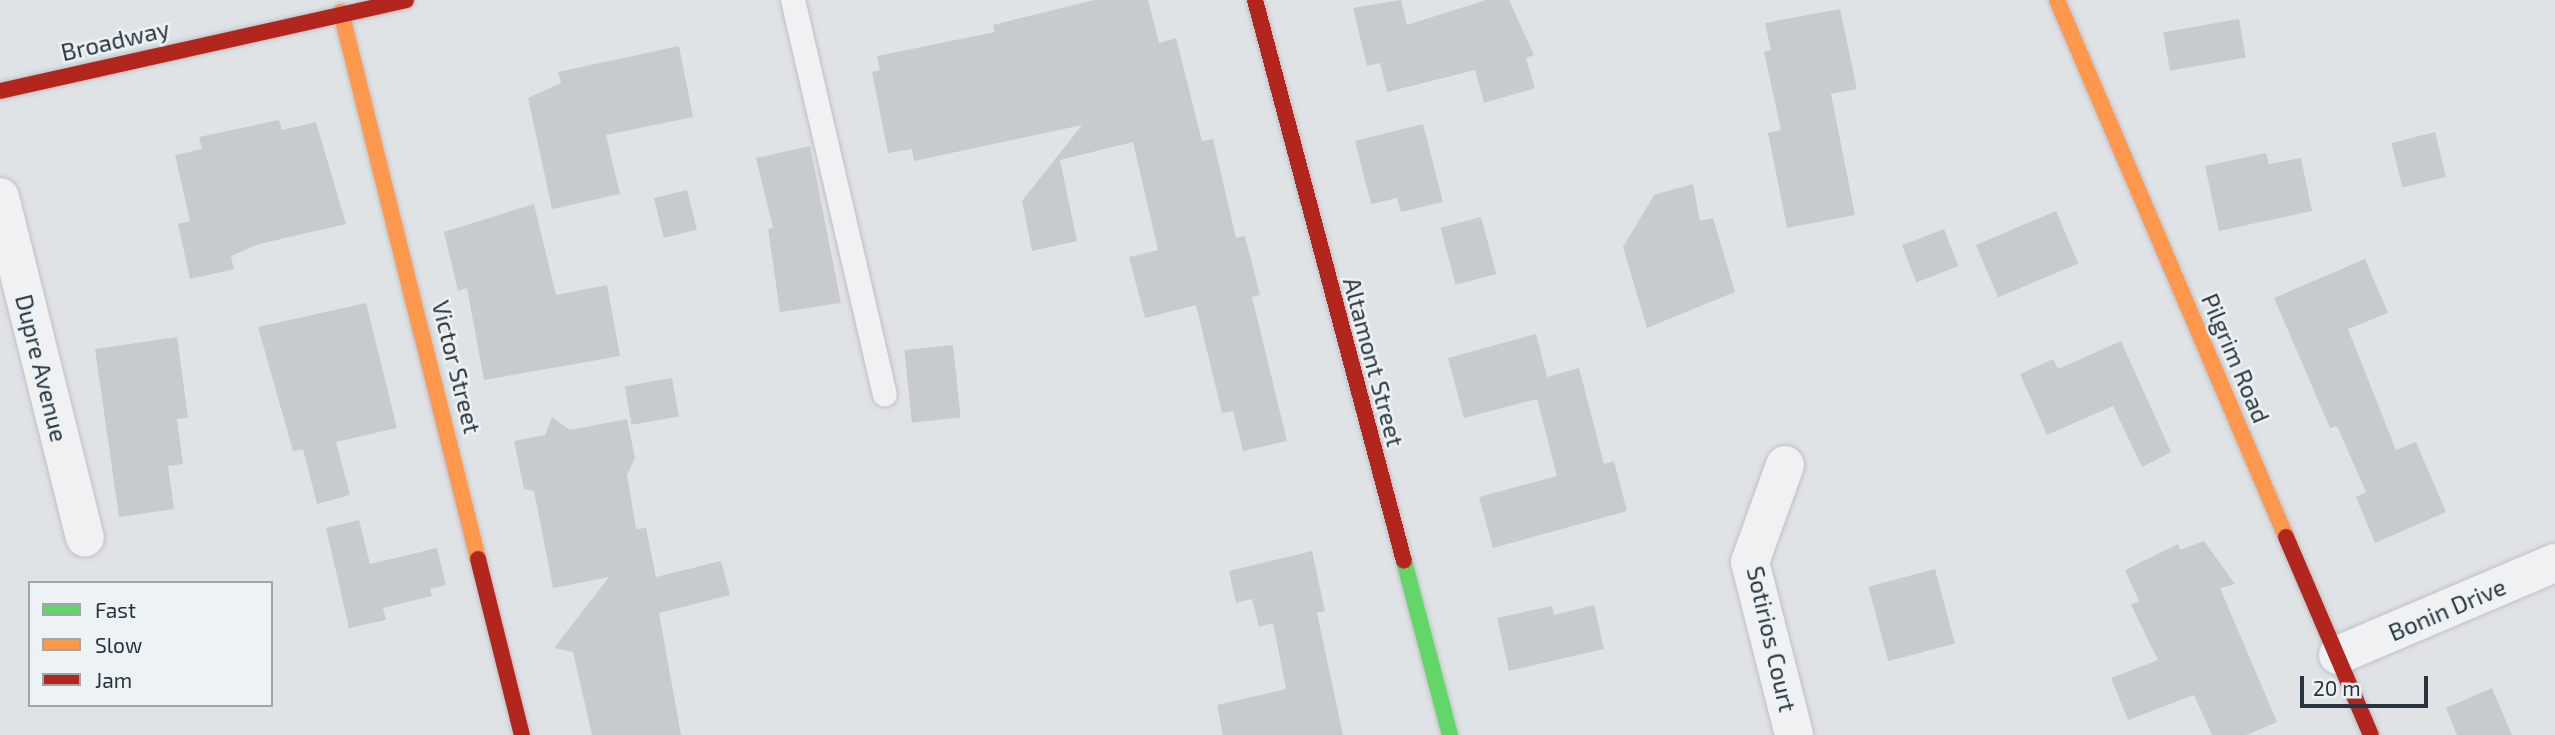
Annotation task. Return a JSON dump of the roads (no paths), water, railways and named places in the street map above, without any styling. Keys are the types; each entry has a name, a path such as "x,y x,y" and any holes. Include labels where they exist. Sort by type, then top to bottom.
{"street":[{"name":"Broadway","path":"0,91 341,12 406,0"},
{"name":"Altamont Street","path":"1255,0 1450,735"},
{"name":"Pilgrim Road","path":"2057,0 2371,735"},
{"name":"Victor Street","path":"341,12 522,735"},
{"name":"Dupre Avenue","path":"0,197 85,538"},
{"name":"Sotirios Court","path":"1785,465 1750,562 1794,735"},
{"name":"Bonin Drive","path":"2339,655 2555,564"}],"lane":[{"path":"793,0 885,394"}]}
